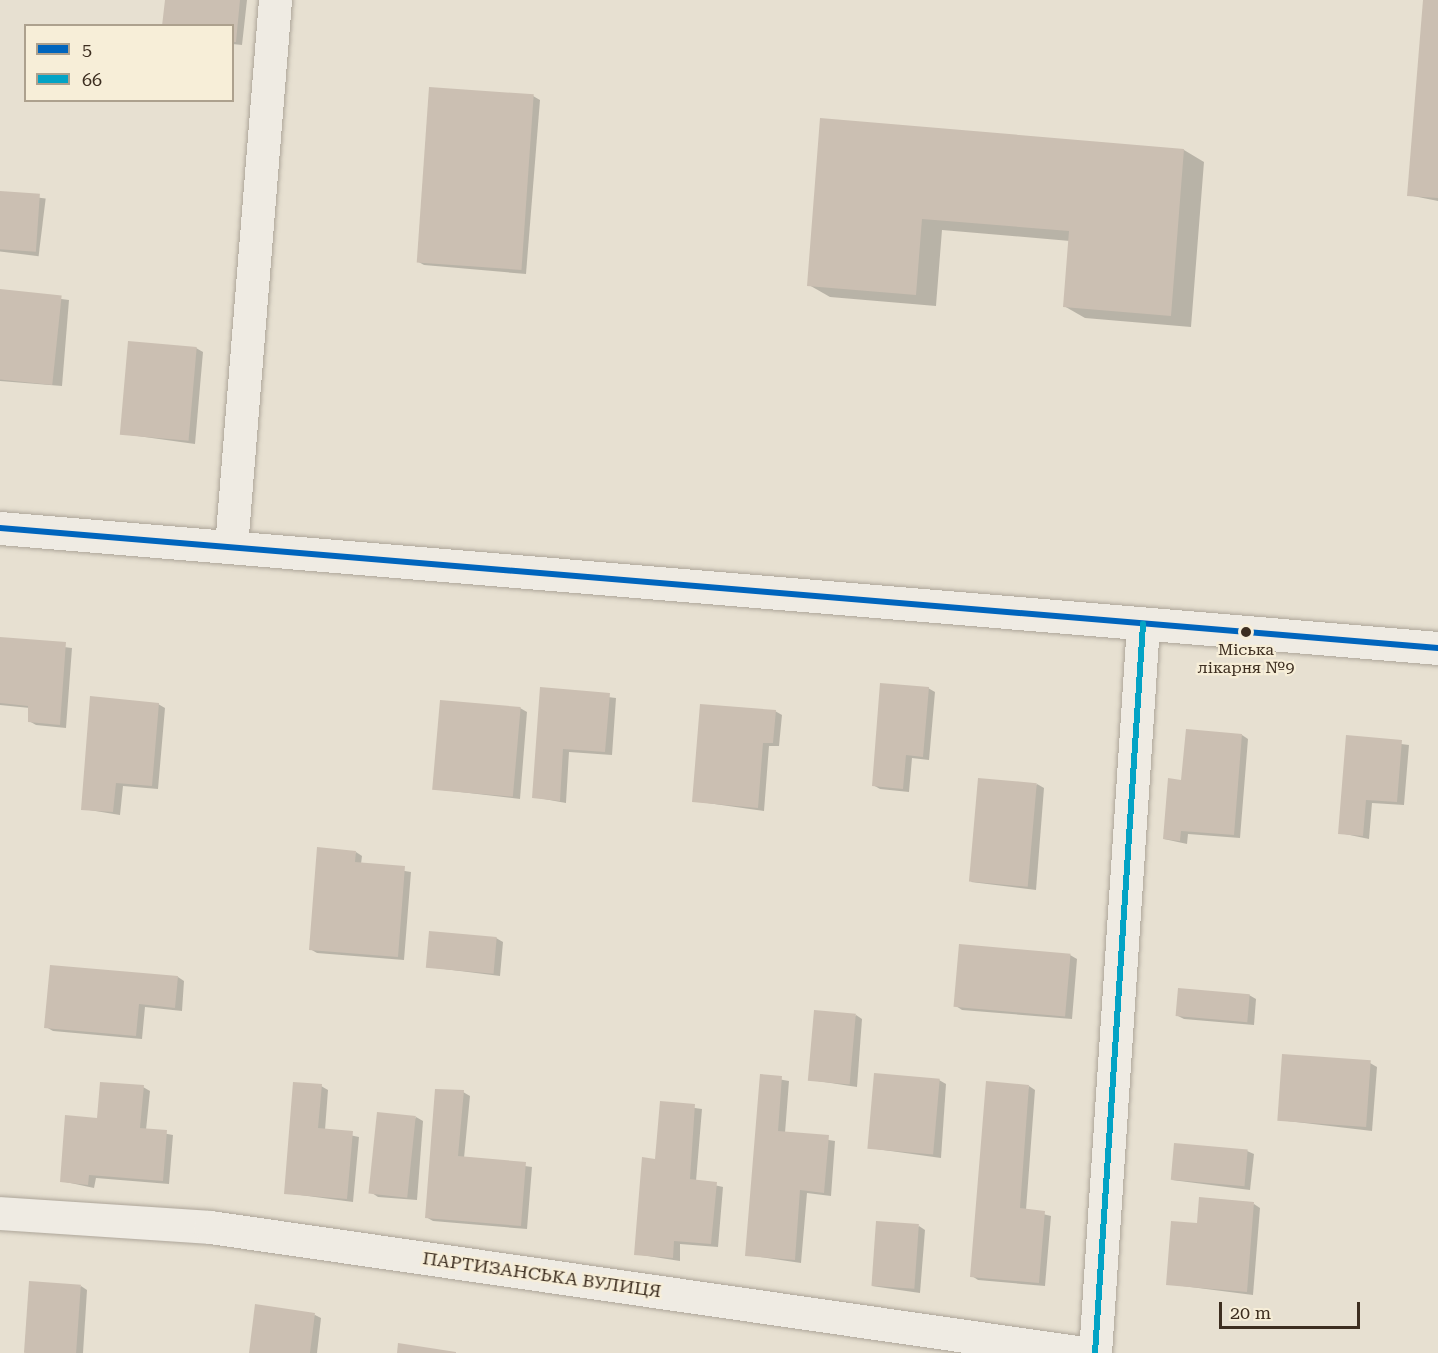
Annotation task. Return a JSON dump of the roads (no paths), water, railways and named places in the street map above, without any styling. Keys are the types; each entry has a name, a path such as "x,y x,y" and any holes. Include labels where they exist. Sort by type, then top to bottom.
{"street":[{"path":"231,547 275,0"},
{"path":"0,528 1438,648"},
{"path":"1095,1353 1143,624"},
{"name":"ПАРТИЗАНСЬКА ВУЛИЦЯ","path":"0,1213 210,1227 1083,1353"}],"place":[{"name":"Міська лікарня №9","path":"1246,632"}]}
